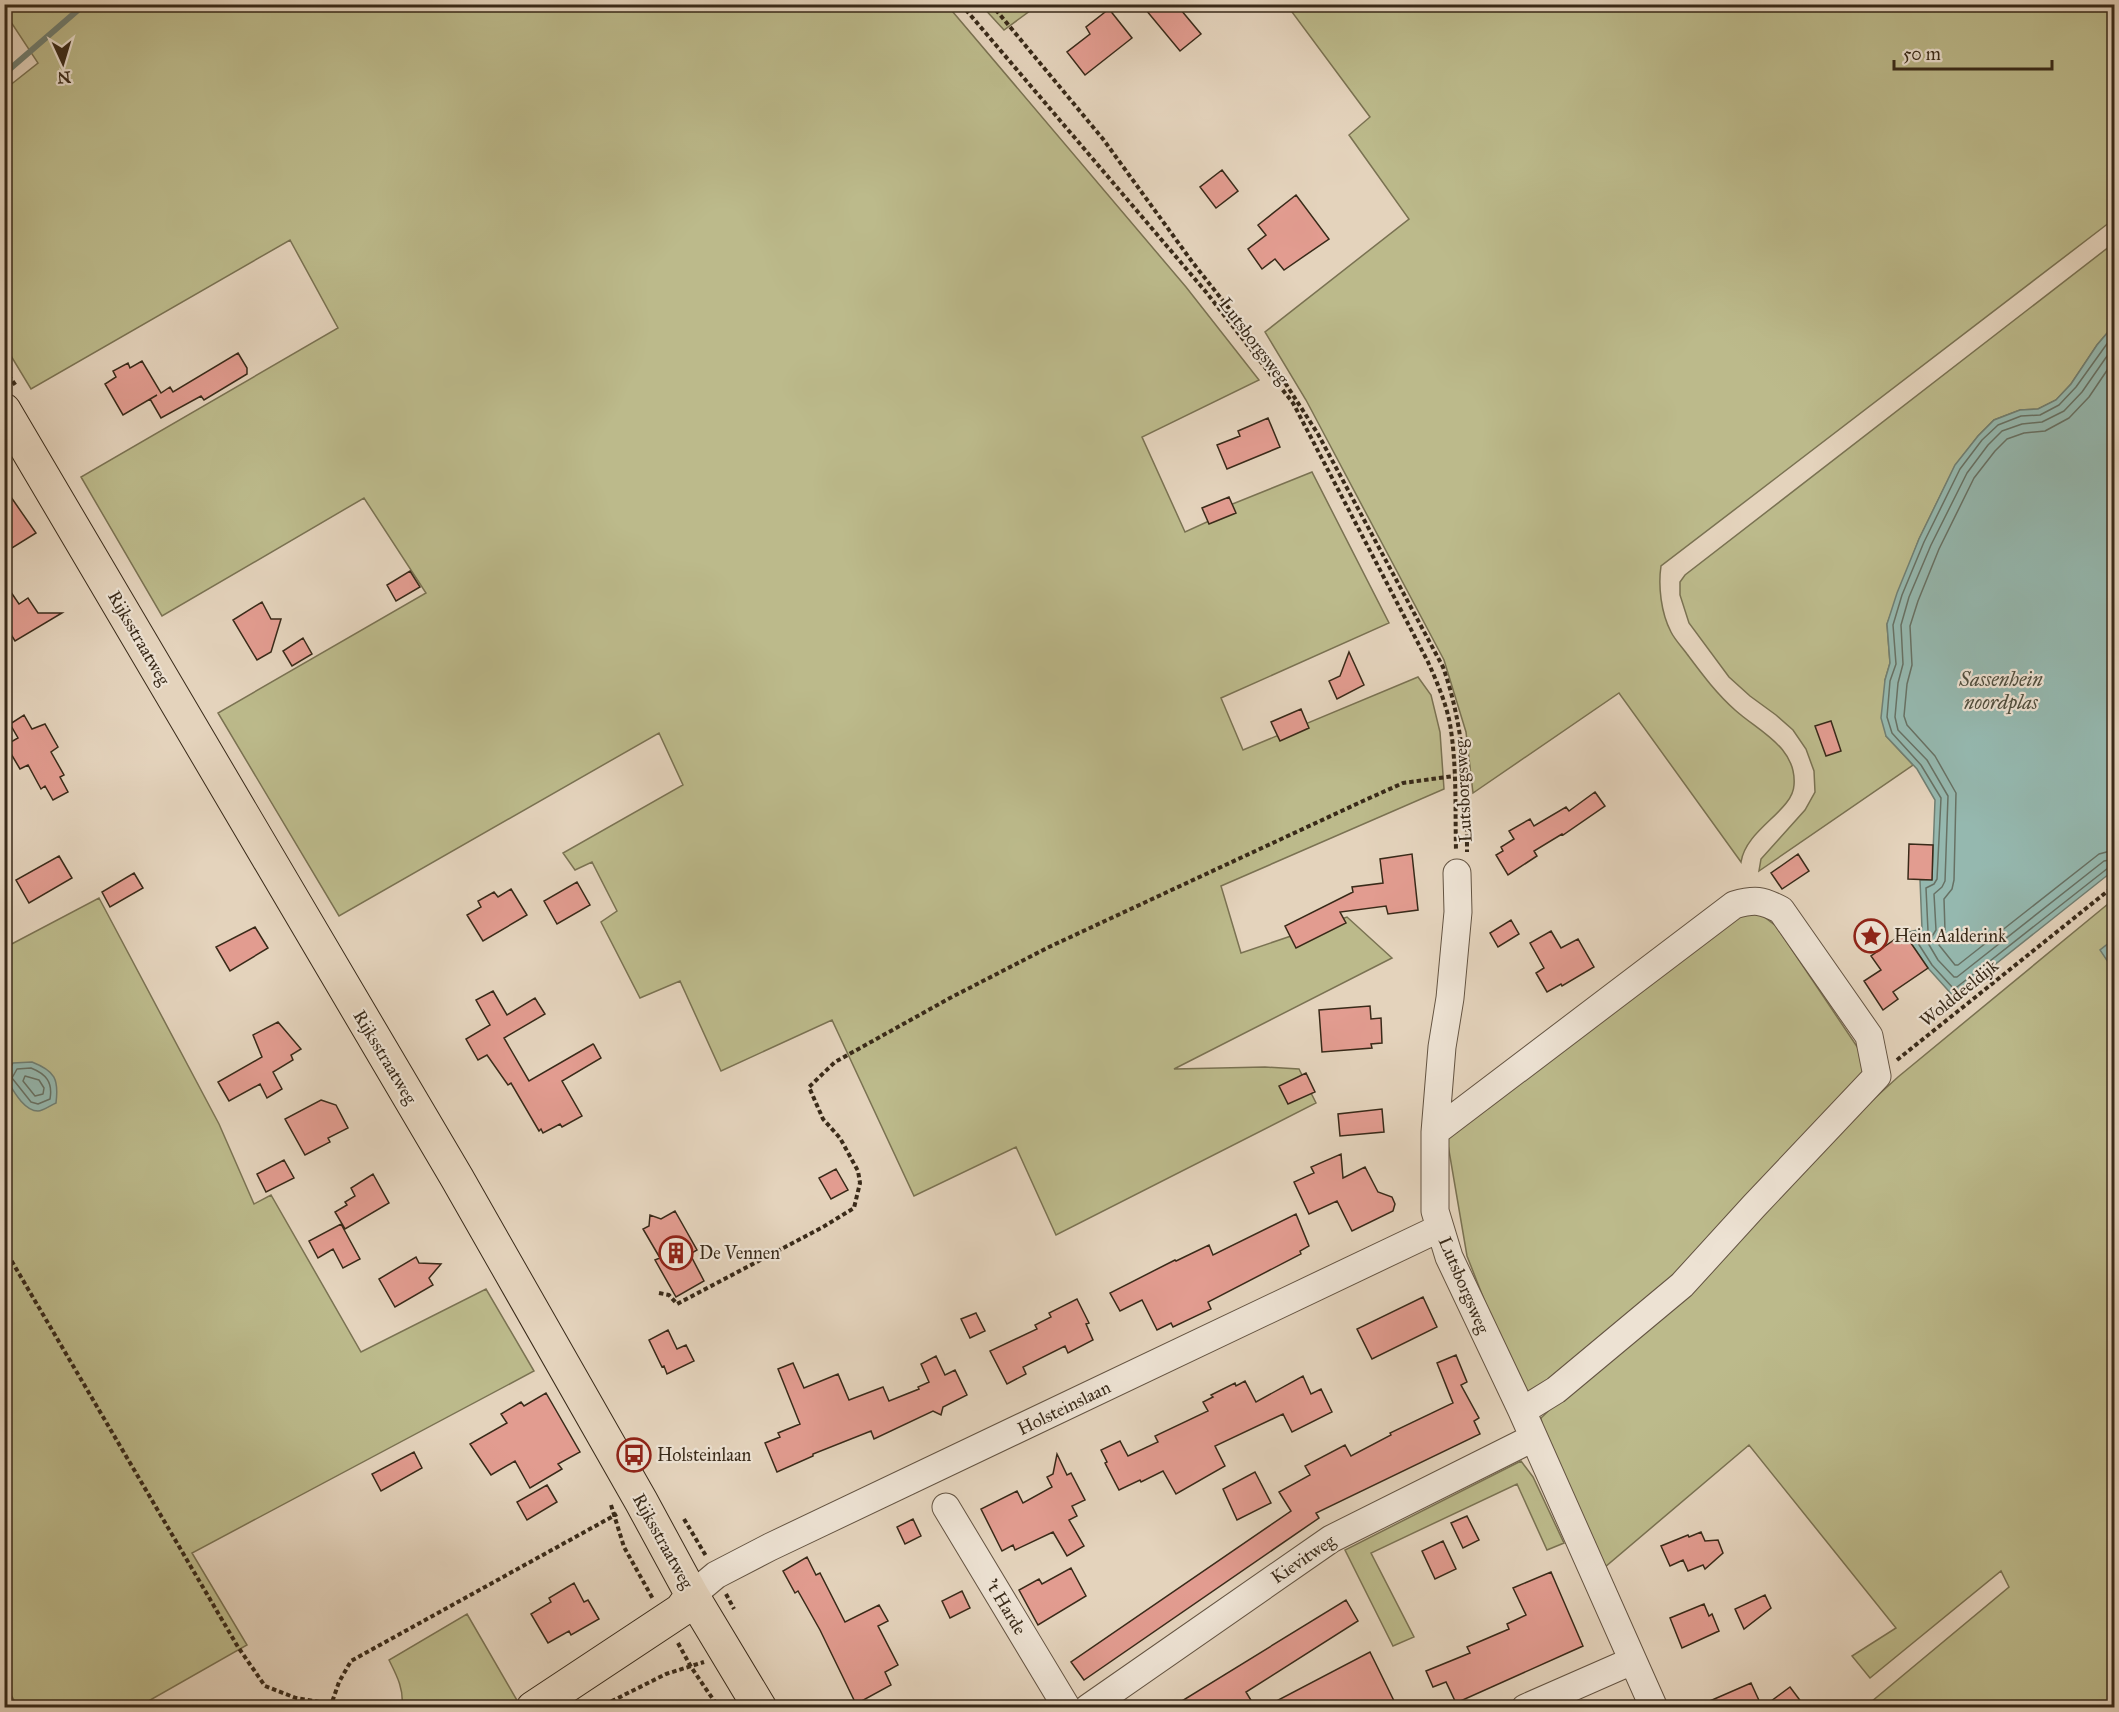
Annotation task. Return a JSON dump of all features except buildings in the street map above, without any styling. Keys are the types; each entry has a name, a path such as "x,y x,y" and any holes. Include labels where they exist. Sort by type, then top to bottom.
{"main road":[{"name":"Rijksstraatweg","path":"4,410 457,1178 692,1595 760,1707"},
{"path":"533,1707 681,1610 692,1595"}],"street":[{"name":"Lutsborgsweg","path":"1457,873 1458,912 1450,998 1442,1047 1435,1132 1435,1211 1449,1257 1522,1411 1654,1707"},
{"path":"1435,1132 1734,905 1749,901 1764,902 1781,910 1869,1036 1878,1076 1682,1285 1557,1390 1522,1411"},
{"name":"Holsteinslaan","path":"692,1595 716,1575 770,1546 1440,1228"},
{"name":"Kievitweg","path":"1088,1707 1331,1539 1533,1438"},
{"name":"'t Harde","path":"946,1507 1066,1707"},
{"path":"1525,1707 1632,1660"}],"path":[{"name":"Lutsborgsweg","path":"961,4 1206,292 1293,403 1428,662 1441,692 1450,724 1457,873"},
{"name":"Lutsborgsweg","path":"991,4 1103,139 1193,263 1273,364 1318,434 1423,627 1443,667 1452,694 1460,732 1467,855 1457,873"},
{"path":"659,1293 669,1295 677,1304 823,1227 854,1208 860,1183 858,1171 840,1138 823,1119 809,1087 835,1062 950,998 1049,947 1373,796 1403,783 1454,776"},
{"name":"Wolddeeldijk","path":"1878,1076 2115,886"},
{"path":"4,1248 238,1647 265,1686 296,1698 331,1706 339,1682 351,1661 641,1501"},
{"path":"598,1707 666,1674 698,1665 725,1649"}],"shaded area":[{"path":"1294,4 2114,5 2114,219 1661,566 1661,599 1673,635 1722,697 1783,750 1793,772 1792,794 1751,840 1741,862 1619,693 1473,793 1466,732 1444,660 1306,400 1265,332 1409,219 1349,135 1370,117 1289,8"},
{"path":"4,5 947,5 1186,287 1259,380 1142,437 1185,532 1231,511 1230,505 1312,472 1389,623 1221,698 1243,750 1418,677 1431,695 1440,732 1444,789 1221,886 1241,953 1347,917 1392,958 1174,1069 1265,1067 1299,1069 1316,1103 1056,1235 1016,1147 914,1196 832,1020 721,1071 680,981 640,998 601,922 617,911 592,862 575,870 563,853 683,785 659,733 339,916 218,713 426,593 364,498 162,616 81,477 338,328 290,240 31,389 5,346 4,90 38,63 5,13"},
{"path":"981,5 1038,5 1004,30"},
{"path":"2114,243 2114,325 2097,345 2071,384 2056,400 2038,409 2020,410 1994,420 1978,436 1955,466 1919,539 1887,624 1890,663 1885,680 1886,736 1913,765 1759,871 1761,859 1805,810 1815,792 1814,771 1806,749 1793,730 1729,677 1689,623 1680,595 1680,582 1685,575"},
{"path":"99,898 219,1124 254,1204 271,1195 361,1352 486,1289 534,1371 192,1553 247,1645 138,1707 18,1707 5,1685 4,948"},
{"path":"2114,899 2114,939 2101,950 2114,971 2114,1707 1865,1707 2009,1587 2001,1571 1870,1678 1852,1656 1896,1628 1749,1445 1605,1567 1543,1431 1541,1418 1843,1127 1898,1077"},
{"path":"1749,911 1763,916 1776,926 1860,1051 1865,1074 1619,1331 1527,1396 1496,1330 1467,1256 1447,1139 1737,916"},
{"path":"1521,1461 1533,1477 1564,1543 1547,1550 1517,1484 1371,1553 1414,1637 1393,1646 1345,1550"},
{"path":"467,1614 518,1702 511,1708 402,1707 401,1688 389,1660"}],"water":[{"name":"Sassenhein noordplas","path":"2114,325 2114,870 1954,997 1928,968 1904,933 1922,929 1920,880 1932,879 1935,800 1917,769 1886,736 1881,718 1885,680 1890,663 1887,624 1919,539 1955,465 1994,420 2020,410 2038,409 2056,400 2071,384 2097,345"},
{"path":"2114,939 2114,971 2100,950"},
{"path":"32,1062 46,1069 54,1077 57,1088 56,1103 40,1111 33,1110 23,1103 5,1077 13,1063"}],"waterway":[{"path":"4,74 85,4"}],"place":[{"name":"Hein Aalderink","path":"1871,936"},
{"name":"De Vennen","path":"676,1253"},
{"name":"Holsteinlaan","path":"634,1455"}]}
